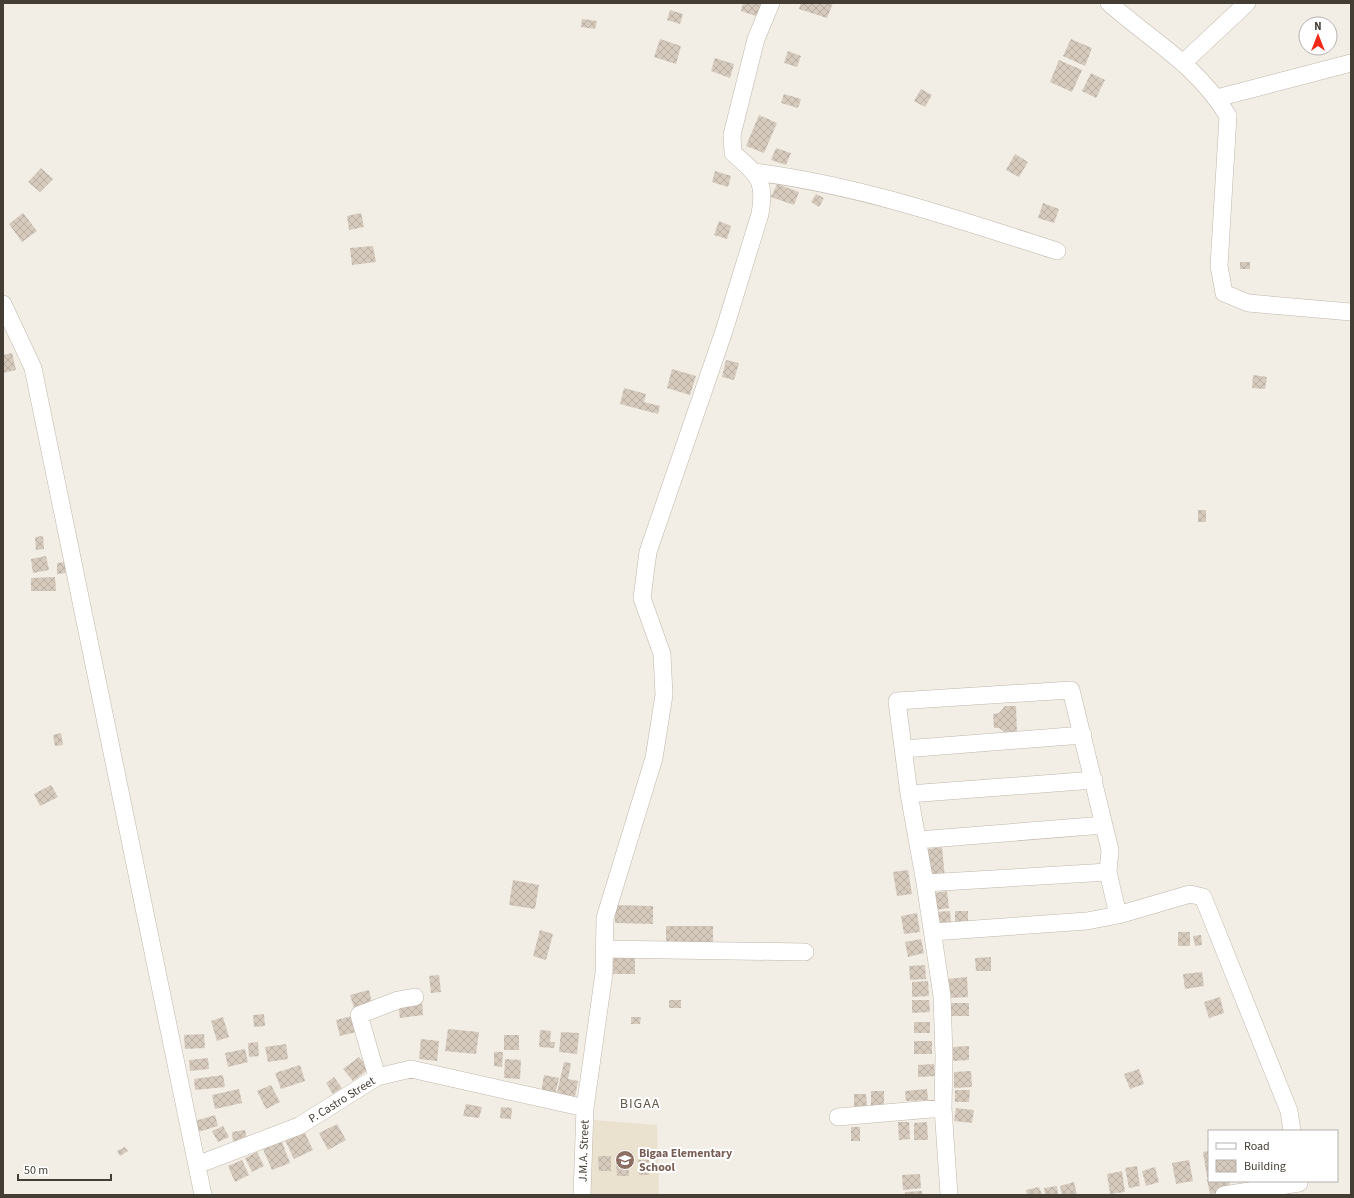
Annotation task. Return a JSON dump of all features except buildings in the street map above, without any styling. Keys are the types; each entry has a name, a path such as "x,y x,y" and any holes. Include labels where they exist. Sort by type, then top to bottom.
{"street":[{"path":"771,3 756,39 732,135 733,153 754,172 799,178 922,208 1057,251"},
{"path":"1109,3 1128,9 1184,62 1217,98 1228,116 1219,266 1224,293 1248,303 1351,312"},
{"path":"1184,62 1247,3"},
{"path":"1217,98 1351,63"},
{"name":"J.M.A. Street","path":"582,1195 585,1108 604,973 605,918 654,758 664,695 662,654 642,598 648,552 724,331 760,214 763,196 762,186 754,172"},
{"path":"3,304 33,368 202,1195"},
{"path":"949,1195 943,1108 944,1056 942,996 918,840 909,794 897,701 1072,690 1110,850 1108,872 1118,915"},
{"path":"904,749 1082,735"},
{"path":"909,794 1094,780"},
{"path":"918,840 1104,825"},
{"path":"925,883 1108,872"},
{"path":"933,932 1087,921 1118,915 1190,894 1203,897 1289,1111 1292,1130"},
{"path":"604,950 805,952"},
{"path":"377,1077 358,1015 398,1000 415,997"},
{"name":"P. Castro Street","path":"197,1165 299,1126 377,1077 411,1068 585,1108"},
{"path":"838,1117 943,1108"},
{"path":"1224,1195 1299,1186"}],"shaded area":[{"name":"Bigaa Elementary School","path":"594,1120 657,1125 659,1195 589,1195"}],"place":[{"name":"Bigaa Elementary School","path":"625,1160"}],"district":[{"name":"BIGAA","path":"640,1104"}]}
